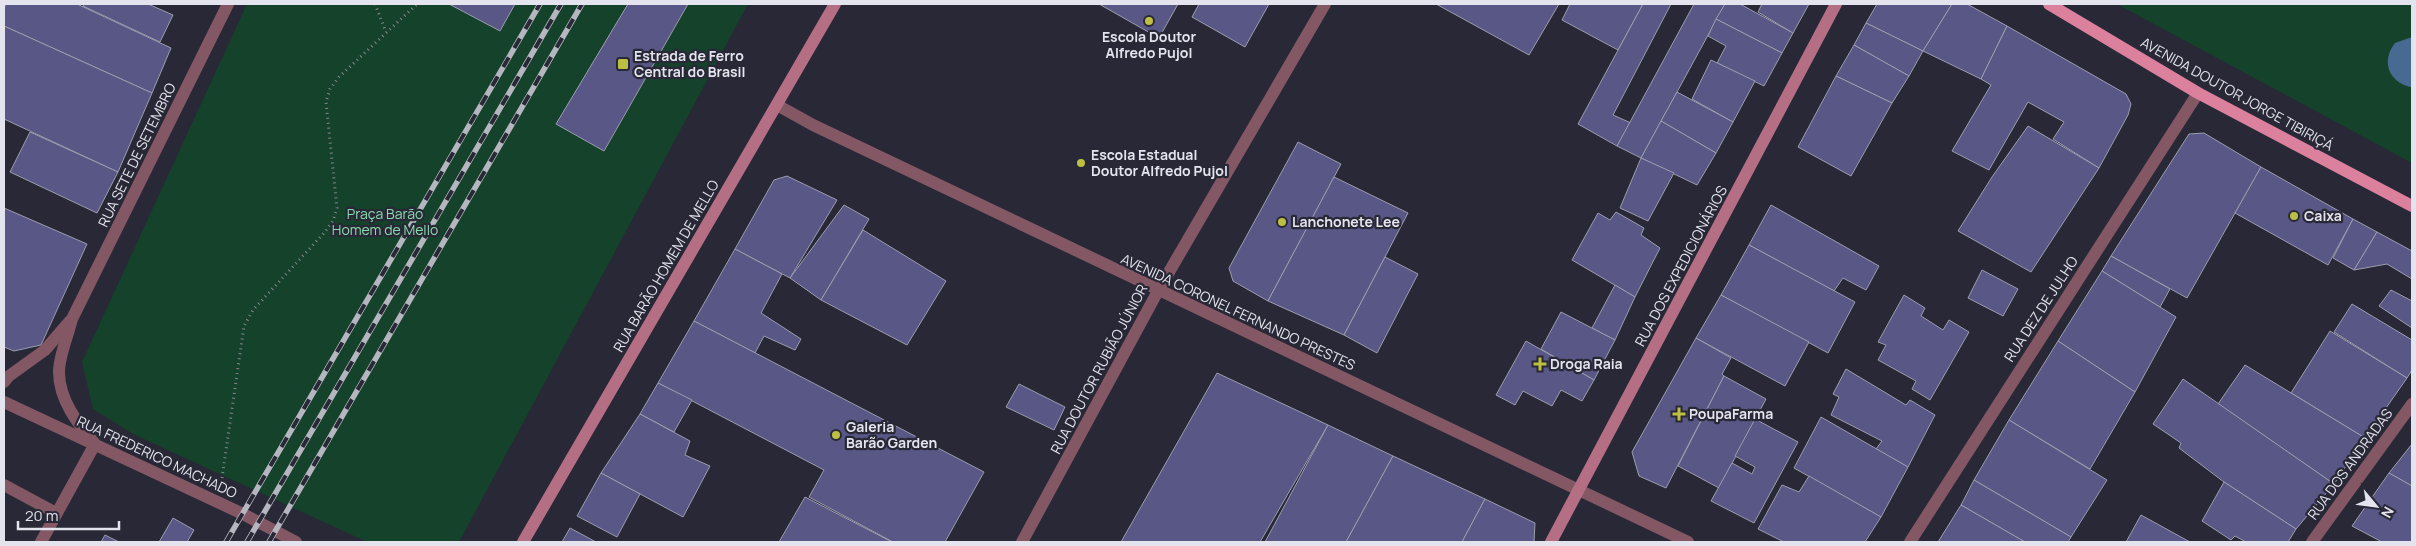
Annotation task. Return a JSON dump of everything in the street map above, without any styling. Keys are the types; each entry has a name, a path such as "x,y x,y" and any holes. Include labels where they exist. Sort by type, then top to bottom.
{"main road":[{"name":"RUA BARÃO HOMEM DE MELLO","path":"523,542 835,4"},
{"name":"RUA DOS EXPEDICIONÁRIOS","path":"1551,542 1836,4"},
{"name":"AVENIDA DOUTOR JORGE TIBIRIÇÁ","path":"2049,4 2198,93 2412,206"}],"street":[{"name":"RUA SETE DE SETEMBRO","path":"72,319 228,4"},
{"name":"RUA DOUTOR RUBIÃO JÚNIOR","path":"1022,542 1158,291 1326,4"},
{"name":"RUA DEZ DE JULHO","path":"1910,542 2198,93"},
{"name":"AVENIDA CORONEL FERNANDO PRESTES","path":"777,105 813,125 1158,291 1688,542"},
{"path":"4,382 9,376 45,350 72,319"},
{"path":"41,542 95,444 77,422 64,399 59,372 72,319"},
{"name":"RUA FREDERICO MACHADO","path":"4,402 219,503 296,542"},
{"name":"RUA DOS ANDRADAS","path":"2312,542 2412,404"},
{"path":"4,485 56,514"}],"path":[{"path":"375,4 386,32"},
{"path":"219,503 244,326 254,310 333,221 337,208 326,102 330,89 339,77 416,4"}],"green space":[{"name":"Praça Barão Homem de Mello","path":"247,4 748,4 459,542 367,542 133,434 93,409 82,362"},
{"path":"2117,4 2412,4 2412,163"}],"water":[{"path":"2412,37 2412,87 2410,87 2396,80 2392,75 2389,70 2388,57 2395,43"}],"building":[{"path":"6,4 77,4 171,48 152,93 4,26 4,8"},
{"path":"84,4 148,4 173,15 160,42 83,6"},
{"path":"449,4 515,4 500,31"},
{"name":"Estrada de Ferro Central do Brasil","path":"628,4 688,4 604,151 556,124"},
{"name":"Escola Doutor Alfredo Pujol","path":"1099,4 1178,4 1159,38"},
{"path":"1199,4 1269,4 1245,47 1192,17"},
{"path":"1436,4 1559,4 1529,55"},
{"path":"1570,4 1643,4 1618,50 1562,20"},
{"path":"1643,4 1671,4 1613,115 1631,123 1617,146 1578,124"},
{"path":"1694,4 1725,4 1641,158 1617,146"},
{"path":"1725,4 1740,4 1793,33 1782,53 1716,19"},
{"path":"1762,4 1809,4 1793,33 1758,12"},
{"path":"1877,4 1952,4 1923,51 1866,23"},
{"path":"1952,4 1967,4 2007,26 1981,79 1923,51"},
{"path":"1716,19 1782,53 1764,86 1717,63 1726,46 1708,36"},
{"path":"1866,23 1923,51 1909,76 1854,45"},
{"path":"4,26 152,93 118,172 4,119"},
{"path":"2007,26 2126,94 2131,104 2128,115 2099,168 2053,139 2064,122 2028,102 1989,170 1952,151 1991,85 1981,79"},
{"path":"1854,45 1909,76 1892,103 1836,76"},
{"path":"1711,60 1755,81 1733,122 1692,99"},
{"path":"1836,76 1892,103 1851,176 1798,147"},
{"path":"1677,92 1733,122 1716,153 1661,121"},
{"path":"1661,121 1716,153 1697,185 1641,158"},
{"path":"2028,126 2099,168 2031,272 1958,231 1992,177"},
{"path":"30,132 118,172 97,213 10,172"},
{"path":"2204,133 2261,167 2187,298 2111,256 2189,134"},
{"name":"Lanchonete Lee","path":"1298,142 1341,164 1268,301 1233,281 1229,268"},
{"path":"1641,158 1674,173 1648,221 1620,208"},
{"name":"Caixa","path":"2261,167 2353,219 2328,265 2235,213"},
{"path":"787,176 837,200 790,278 735,249 774,180"},
{"path":"1334,177 1408,213 1344,335 1268,301"},
{"path":"844,205 869,219 821,300 790,278"},
{"path":"1771,205 1879,266 1866,290 1843,278 1834,291 1749,245"},
{"path":"4,208 87,244 41,345 14,351 4,347"},
{"path":"1616,212 1644,228 1641,235 1660,248 1635,297 1572,260 1598,213 1610,220"},
{"path":"2353,219 2377,232 2354,270 2333,258"},
{"path":"863,230 946,281 907,345 821,300"},
{"path":"2377,232 2412,251 2412,279 2387,264 2354,270"},
{"path":"1749,245 1855,302 1828,353 1721,295"},
{"path":"735,249 782,274 761,313 801,339 795,350 764,336 755,353 694,321"},
{"path":"2111,256 2170,289 2160,307 2102,271"},
{"path":"1385,257 1418,274 1377,353 1344,335"},
{"path":"1982,270 2018,289 2003,316 1968,298"},
{"path":"2102,271 2176,317 2135,392 2058,341"},
{"path":"1615,285 1635,297 1615,340 1592,328"},
{"path":"2391,290 2412,301 2412,328 2379,306"},
{"path":"1721,295 1809,342 1785,386 1696,338"},
{"path":"1904,295 1925,308 1921,316 1943,330 1949,320 1969,332 1930,400 1912,389 1916,381 1878,360 1886,345 1878,342"},
{"path":"2352,304 2412,340 2412,370 2407,378 2334,332"},
{"path":"1561,312 1615,340 1594,380 1541,349"},
{"name":"Galeria Barão Garden","path":"694,321 984,472 945,542 893,542 809,497 824,470 658,383"},
{"path":"2330,331 2407,378 2365,438 2291,393"},
{"name":"PoupaFarma","path":"1696,338 1731,358 1722,374 1724,376 1666,488 1639,476 1632,452"},
{"name":"Droga Raia","path":"1526,341 1594,380 1582,401 1561,390 1552,406 1523,391 1515,405 1496,395"},
{"path":"2058,341 2135,392 2090,469 2009,420"},
{"path":"2245,365 2365,438 2334,484 2218,404"},
{"path":"1846,369 1906,405 1910,400 1935,415 1908,467 1876,449 1882,441 1831,415 1839,397 1833,394"},
{"path":"1217,373 1328,425 1260,542 1121,542"},
{"path":"1724,376 1766,399 1719,488 1678,466"},
{"path":"2183,379 2334,484 2296,529 2224,482 2179,448 2181,443 2153,424"},
{"path":"658,383 692,400 674,432 640,414"},
{"path":"1019,384 1065,407 1054,430 1006,407"},
{"path":"640,414 690,441 685,455 710,466 683,517 601,473"},
{"path":"1821,417 1908,467 1881,517 1794,468"},
{"path":"1755,419 1798,442 1754,523 1711,501 1732,463 1752,474 1755,467 1735,456"},
{"path":"2009,420 2107,480 2071,537 1974,480"},
{"path":"1328,425 1393,456 1346,542 1265,542"},
{"path":"2412,444 2412,486 2389,473"},
{"path":"1393,456 1485,499 1462,542 1346,542"},
{"path":"601,473 640,494 617,537 577,516"},
{"path":"2389,473 2412,486 2412,542 2382,542 2352,526"},
{"path":"1809,476 1881,517 1865,542 1784,542 1758,529 1782,485 1799,492"},
{"path":"1974,480 2071,537 2068,542 2025,542 1961,505"},
{"path":"2224,482 2296,529 2288,542 2246,542 2235,536 2231,540 2202,521"},
{"path":"805,497 892,542 779,542"},
{"path":"1485,499 1535,523 1534,542 1462,542"},
{"path":"1961,505 2025,542 1938,542"},
{"path":"2141,515 2190,542 2126,542"},
{"path":"173,518 194,530 187,542 159,542"},
{"path":"570,528 596,542 562,542"},
{"path":"105,535 119,542 101,542"}],"railway":[{"path":"226,542 540,4"},
{"path":"247,542 561,4"},
{"path":"269,542 582,4"}],"place":[{"name":"Escola Doutor Alfredo Pujol","path":"1149,21"},
{"name":"Estrada de Ferro Central do Brasil","path":"623,64"},
{"name":"Escola Estadual Doutor Alfredo Pujol","path":"1081,163"},
{"name":"Caixa","path":"2294,216"},
{"name":"Lanchonete Lee","path":"1282,222"},
{"name":"Droga Raia","path":"1540,364"},
{"name":"PoupaFarma","path":"1679,414"},
{"name":"Galeria Barão Garden","path":"836,435"}]}
